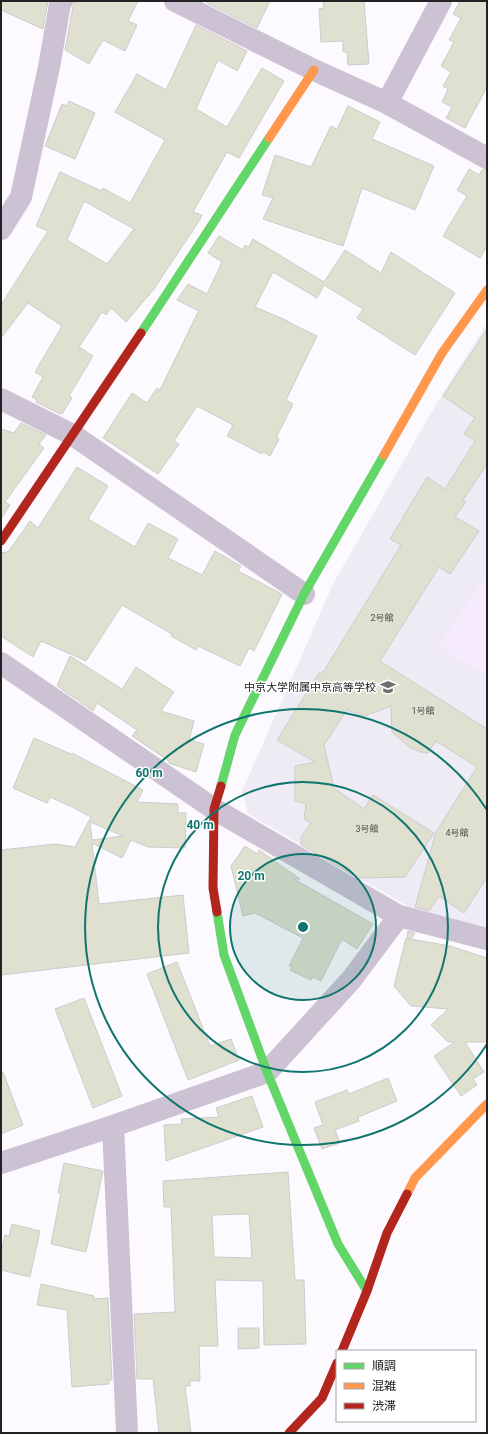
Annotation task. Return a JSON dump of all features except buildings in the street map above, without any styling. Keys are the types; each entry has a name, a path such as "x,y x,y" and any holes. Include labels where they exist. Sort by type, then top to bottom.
{"street":[{"path":"1,229 21,197 49,67 60,4 62,1"},
{"path":"175,1 314,70 387,103 487,158"},
{"path":"387,103 441,1"},
{"path":"1,541 73,435 314,70"},
{"path":"367,1291 338,1244 267,1072 224,955 213,888 214,810 235,734 304,594 442,353 487,290"},
{"path":"1,399 73,435 304,594"},
{"path":"1,663 214,810 399,916 487,939"},
{"path":"1,1163 113,1126 267,1072 350,980 399,916"},
{"path":"342,1350 367,1291 387,1233 415,1178 487,1104"},
{"path":"113,1126 128,1433"},
{"path":"289,1433 322,1398 336,1365"}],"shaded area":[{"name":"中京大学附属中京高等学校","path":"487,323 487,930 428,918 248,814 242,791 334,582 437,403"},
{"path":"487,574 487,676 438,646"}],"traffic: fast":[{"path":"141,333 269,138"},
{"path":"221,786 235,735 304,594 384,455"},
{"path":"217,912 224,955 267,1072 338,1244 367,1291"}],"traffic: slow":[{"path":"269,138 314,70"},
{"path":"384,455 442,353 487,290"},
{"path":"407,1194 415,1178 487,1104"}],"traffic: jam":[{"path":"1,541 141,333"},
{"path":"217,912 213,888 214,809 221,786"},
{"path":"342,1350 367,1291 387,1233 407,1194"},
{"path":"289,1433 322,1398 336,1365"}],"place":[{"name":"中京大学附属中京高等学校","path":"388,687"}]}
